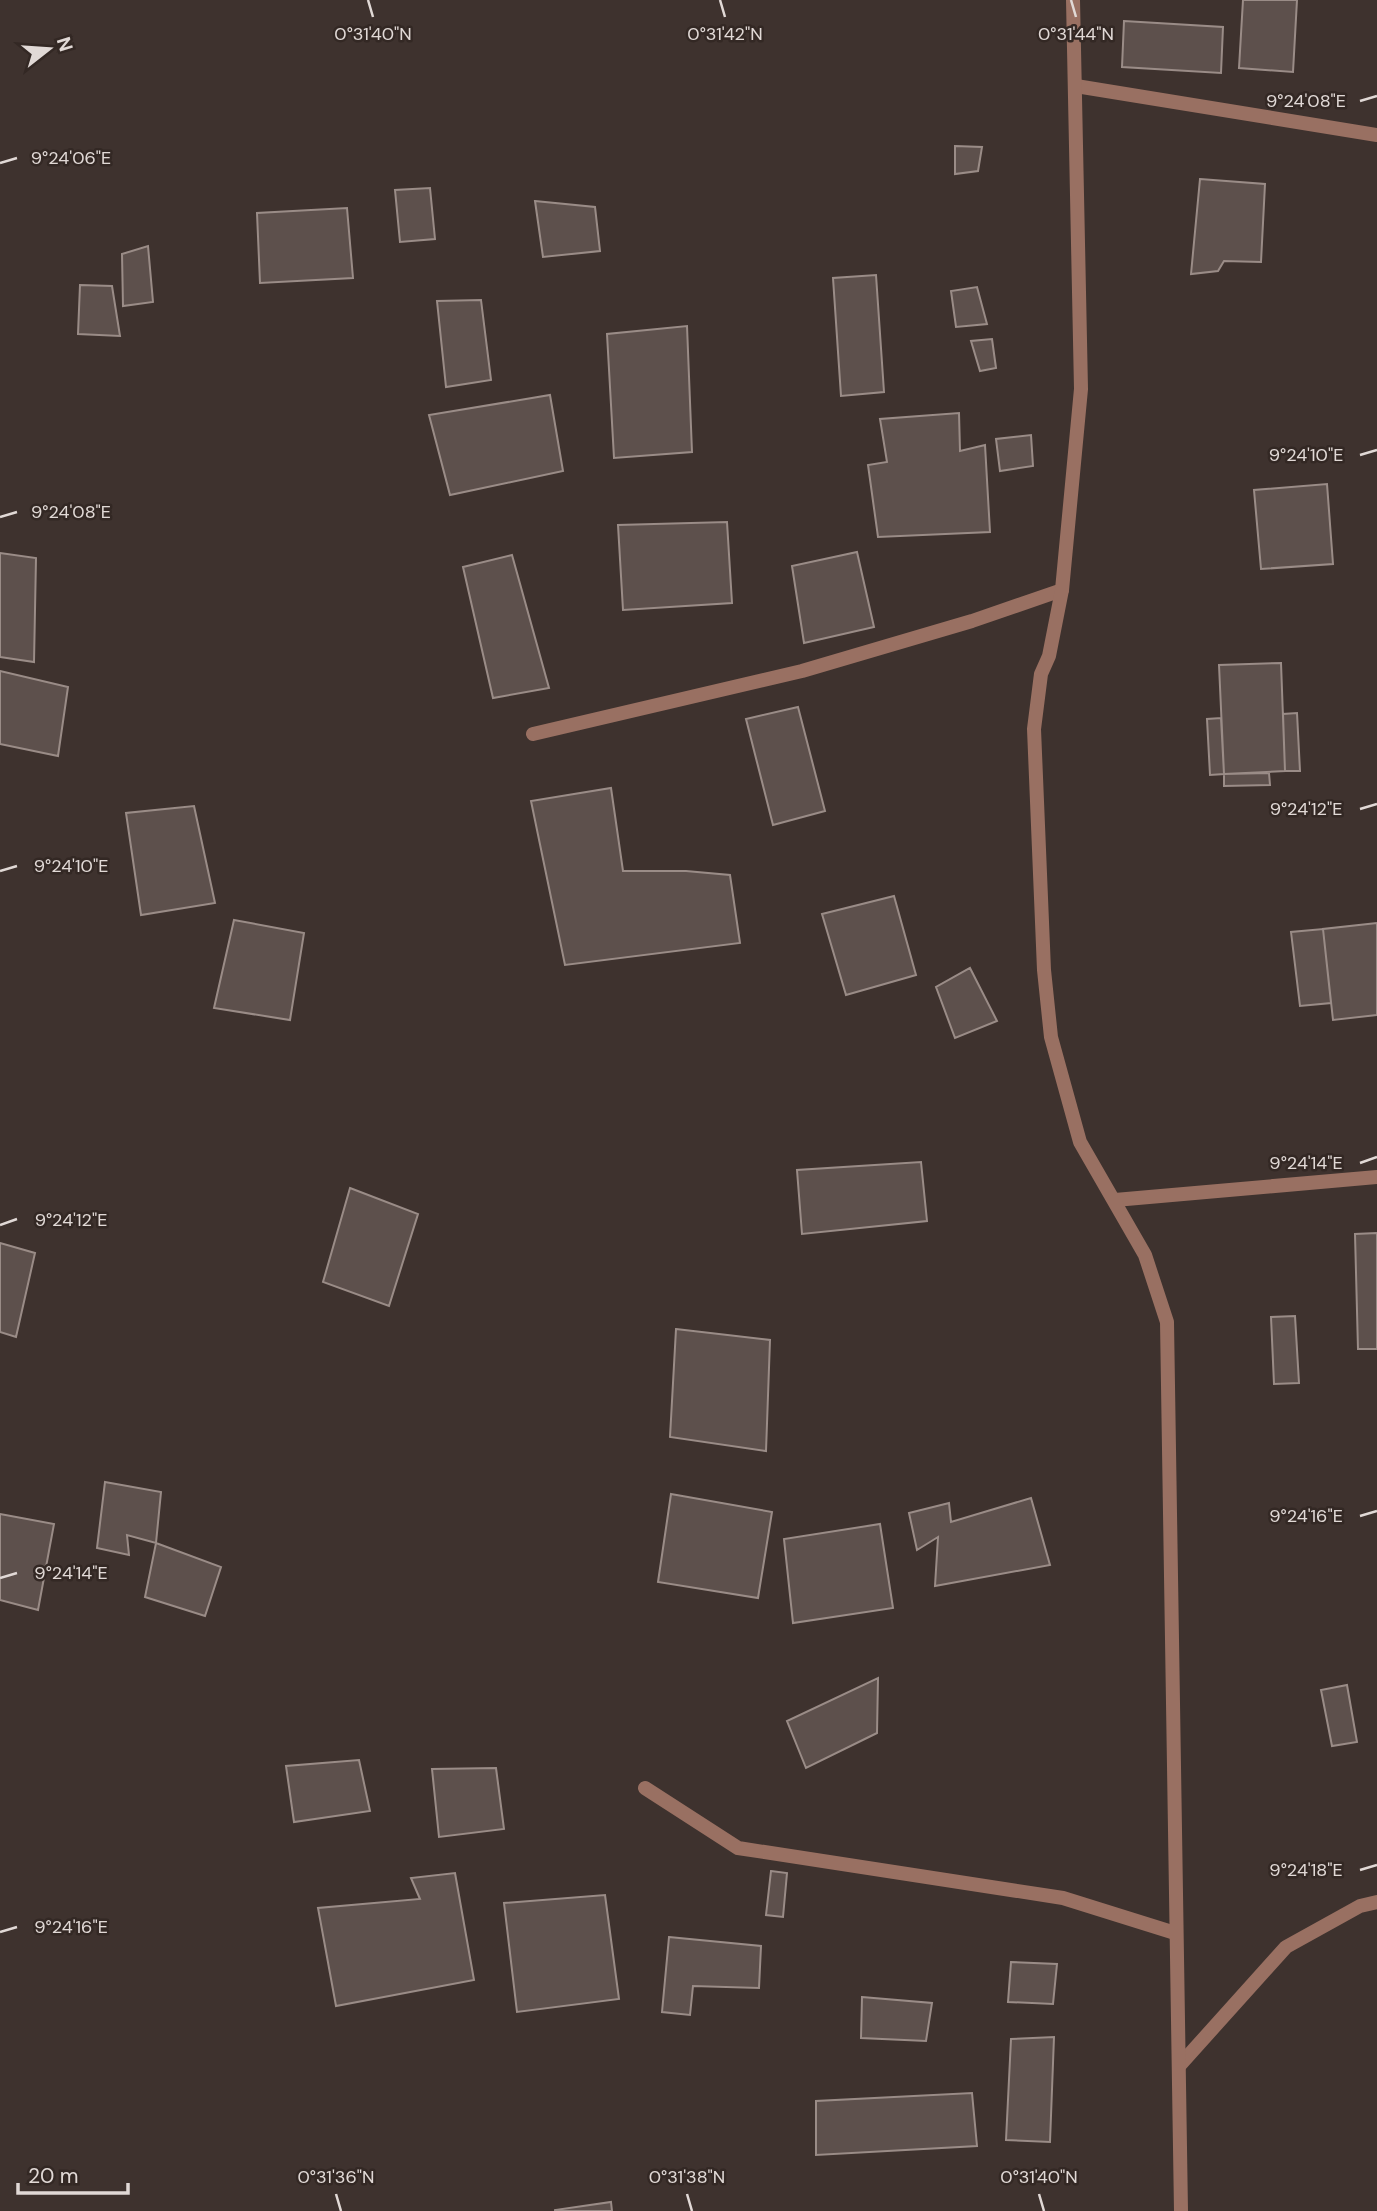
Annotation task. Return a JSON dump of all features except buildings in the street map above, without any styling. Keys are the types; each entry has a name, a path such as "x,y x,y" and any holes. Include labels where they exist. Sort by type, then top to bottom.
{"street":[{"path":"1073,0 1081,389 1062,590 1049,656 1041,674 1034,729 1044,970 1051,1037 1080,1142 1145,1255 1167,1322 1181,2211"},
{"path":"1076,86 1377,135"},
{"path":"533,734 802,671 972,621 1062,590"},
{"path":"1115,1200 1377,1177"},
{"path":"645,1788 738,1848 1063,1898 1175,1933"},
{"path":"1179,2066 1286,1947 1360,1906 1377,1902"}]}
